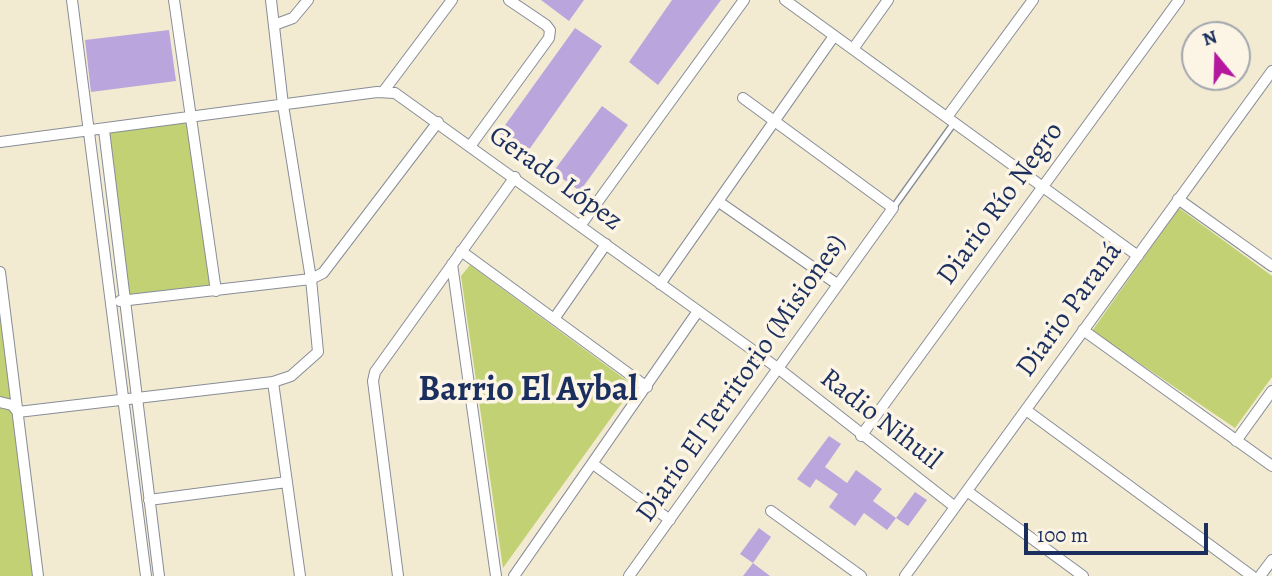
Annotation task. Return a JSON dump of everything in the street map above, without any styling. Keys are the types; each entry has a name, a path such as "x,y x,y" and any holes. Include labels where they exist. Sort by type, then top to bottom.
{"street":[{"path":"72,0 146,576"},
{"path":"174,0 216,291"},
{"path":"19,412 273,383 291,376 317,352 311,279 283,105 271,0"},
{"path":"274,25 293,18 308,0"},
{"path":"0,142 383,92 453,0"},
{"path":"471,145 549,37 550,30 546,25 509,0"},
{"path":"580,226 744,0"},
{"path":"785,0 1138,256"},
{"path":"853,49 888,0"},
{"path":"950,120 1033,0"},
{"name":"Diario Río Negro","path":"861,436 1178,0"},
{"path":"660,284 834,36"},
{"name":"Diario Paraná","path":"907,575 1272,71"},
{"name":"Gerado López","path":"383,92 395,93 471,145 779,369"},
{"path":"743,98 893,208"},
{"path":"111,302 311,279 331,265 438,122"},
{"path":"104,130 159,576"},
{"path":"398,576 373,381 379,362 515,177"},
{"path":"1178,199 1272,267"},
{"path":"719,202 837,284"},
{"name":"Diario El Territorio (Misiones)","path":"629,576 893,208"},
{"path":"554,319 606,244"},
{"path":"461,251 648,387"},
{"path":"452,264 496,576"},
{"path":"0,272 38,576"},
{"path":"514,576 698,312"},
{"path":"1083,330 1272,466"},
{"name":"Radio Nihuil","path":"779,369 861,436 955,507"},
{"path":"273,383 300,576"},
{"path":"1236,441 1272,391"},
{"path":"0,402 12,405 19,412"},
{"path":"1026,410 1252,576"},
{"path":"593,464 670,520"},
{"path":"149,500 287,482"},
{"path":"967,491 1083,576"},
{"path":"771,511 862,576"},
{"path":"1260,576 1272,560"}],"lane":[{"path":"893,208 950,120"}],"green space":[{"path":"194,118 216,291 125,300 104,131"},
{"path":"1179,208 1272,276 1272,377 1235,428 1092,331"},
{"path":"470,265 634,386 503,568 461,276"},
{"path":"0,280 37,576 0,576"}],"building":[{"path":"541,0 584,0 569,21"},
{"path":"672,0 721,0 658,85 629,62"},
{"path":"575,28 602,46 526,154 498,135"},
{"path":"169,30 176,81 91,92 85,40"},
{"path":"602,106 628,125 580,191 553,172"},
{"path":"829,436 841,444 825,467 847,483 856,470 882,489 873,501 896,518 887,530 864,513 855,526 829,507 838,494 816,479 810,488 797,479"},
{"path":"915,492 927,500 908,526 896,518"},
{"path":"759,528 771,537 753,563 740,554"},
{"path":"753,563 770,576 743,576"}],"district":[{"name":"Barrio El Aybal","path":"528,391"}]}
